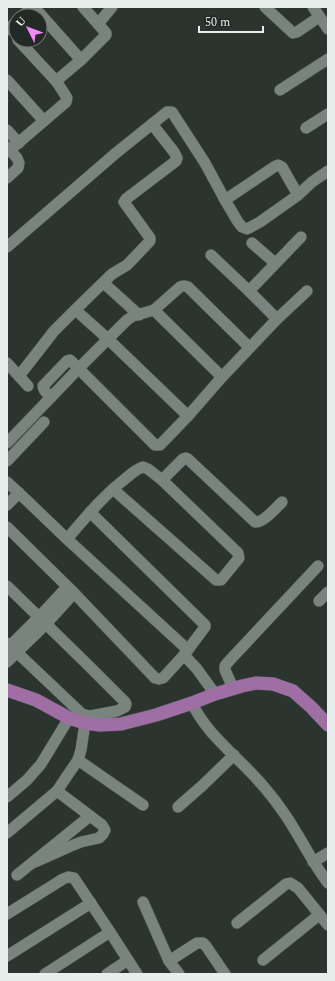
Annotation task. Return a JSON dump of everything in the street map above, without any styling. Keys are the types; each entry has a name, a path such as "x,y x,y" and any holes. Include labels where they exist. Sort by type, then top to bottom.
{"main road":[{"path":"7,690 36,700 69,718 85,723 100,725 121,724 156,715 233,688 256,683 272,684 293,691 328,725"}],"street":[{"path":"33,7 81,60"},
{"path":"56,81 81,60 106,35 106,33 83,7"},
{"path":"98,24 112,7"},
{"path":"265,7 292,32 297,32 319,17"},
{"path":"313,7 328,29"},
{"path":"13,147 66,102 67,98 56,81 25,48"},
{"path":"280,90 328,60"},
{"path":"7,80 44,121"},
{"path":"7,247 116,153 167,112 172,112 205,163 238,222 247,229 260,222 298,195 312,182 328,171"},
{"path":"306,128 328,114"},
{"path":"19,376 54,331 112,274 127,265 149,243 150,238 124,202 176,161 177,158 174,152 152,124"},
{"path":"7,130 19,163 18,168 7,178"},
{"path":"225,200 278,165 282,167 298,195"},
{"path":"249,291 301,237"},
{"path":"252,243 275,263"},
{"path":"211,255 277,319"},
{"path":"108,286 139,314"},
{"path":"7,443 127,320 133,316 154,310 180,287 185,286 194,293 249,347"},
{"path":"79,368 156,445 160,445 188,416 249,347 307,291"},
{"path":"154,310 222,376"},
{"path":"80,314 188,416"},
{"path":"7,363 28,386"},
{"path":"7,461 44,422"},
{"path":"162,480 183,459 186,458 255,522 263,520 282,502"},
{"path":"66,539 113,488 138,469 143,467 162,480 238,553 238,558 221,580 216,580 113,488"},
{"path":"7,482 186,652 215,694"},
{"path":"7,505 19,493"},
{"path":"7,527 71,590 155,678 162,678 186,652 205,627 204,624 90,512"},
{"path":"233,688 225,670 225,666 229,660 318,566"},
{"path":"7,586 126,704 123,708 117,711 90,716 82,714 10,648"},
{"path":"7,662 10,648 42,620 71,590"},
{"path":"319,601 328,592"},
{"path":"192,703 197,714 210,731 252,773 285,814 313,862 328,883"},
{"path":"7,797 27,780 41,764 69,718"},
{"path":"7,833 56,791 78,760 85,723"},
{"path":"178,806 203,785 234,755"},
{"path":"78,760 143,805"},
{"path":"35,862 81,842 99,838 105,830 102,825 56,791"},
{"path":"17,875 35,862 90,816"},
{"path":"313,862 328,853"},
{"path":"7,914 63,879 68,877 74,878 137,974"},
{"path":"237,922 286,884 290,884 298,888 328,925"},
{"path":"143,902 169,961 176,973"},
{"path":"7,956 91,903"},
{"path":"263,960 319,915"},
{"path":"46,974 110,932"},
{"path":"169,961 197,943 203,943 225,974"},
{"path":"107,974 128,960"}]}
